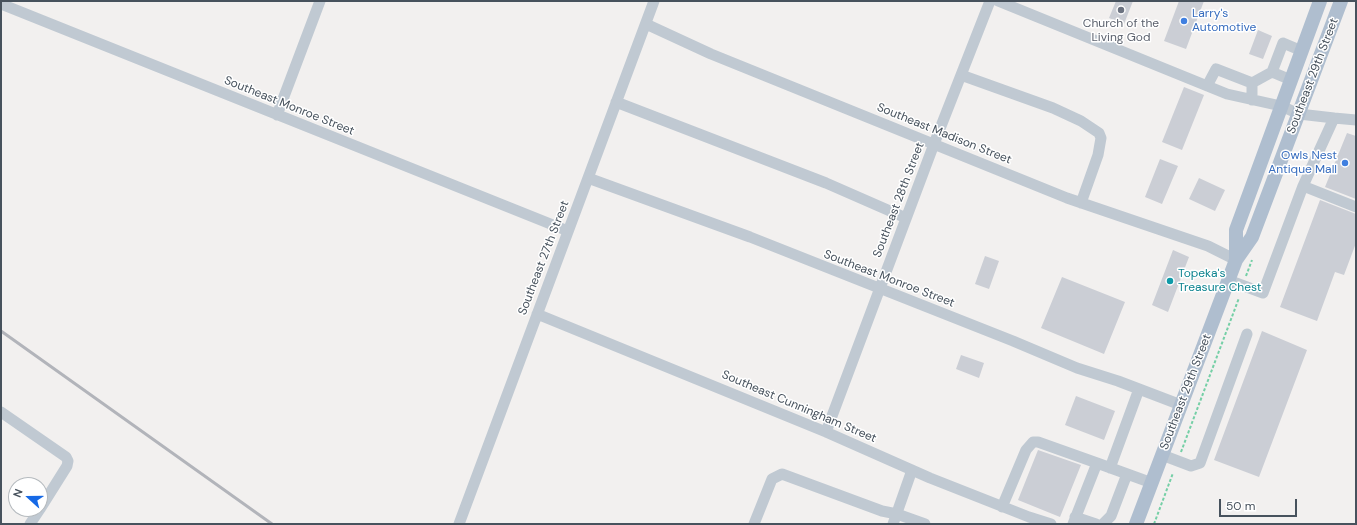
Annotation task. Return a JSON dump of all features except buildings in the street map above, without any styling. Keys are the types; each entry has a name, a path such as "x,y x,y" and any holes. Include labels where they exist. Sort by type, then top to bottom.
{"main road":[{"name":"Southeast 29th Street","path":"1236,260 1236,230 1320,1"},
{"name":"Southeast 29th Street","path":"1136,524 1228,280 1236,260 1252,237 1341,1"}],"street":[{"path":"277,115 320,1"},
{"name":"Southeast 27th Street","path":"460,524 536,314 654,1"},
{"name":"Southeast 28th Street","path":"826,432 878,289 990,1"},
{"path":"998,1 1227,94 1281,106 1299,114 1356,120"},
{"name":"Southeast Monroe Street","path":"1,4 568,231"},
{"name":"Southeast Madison Street","path":"646,24 711,54 1081,203 1208,246 1236,260"},
{"path":"1252,84 1272,72 1283,43 1302,51"},
{"path":"1207,86 1216,69 1252,84"},
{"path":"1272,72 1291,80"},
{"path":"961,75 1053,108 1081,121 1099,133 1101,138 1098,155 1081,203"},
{"path":"1252,84 1252,100"},
{"path":"616,102 826,183 906,218"},
{"path":"1228,280 1263,293 1303,186 1334,118"},
{"name":"Southeast Monroe Street","path":"588,178 750,237 878,289 1014,341 1076,368 1181,405"},
{"path":"1303,186 1356,207"},
{"name":"Southeast Cunningham Street","path":"536,314 826,432 912,470 1002,507 1021,519 1051,524"},
{"path":"1162,455 1191,466 1197,466 1200,463 1247,334"},
{"path":"1110,468 1139,389"},
{"path":"1,412 66,457 68,461 67,466 48,496"},
{"path":"1002,507 1026,450 1033,442 1038,442 1152,483"},
{"path":"1096,524 1074,520 1097,463"},
{"path":"895,519 912,470"},
{"path":"754,524 772,479 782,474 882,511 895,519 925,524"},
{"path":"1103,524 1111,516 1127,474"}],"path":[{"path":"1180,454 1239,298"},
{"path":"1154,524 1173,473"}],"railway":[{"path":"1,331 272,524"}],"place":[{"name":"Church of the Living God","path":"1121,10"},
{"name":"Larry's Automotive","path":"1184,21"},
{"name":"Owls Nest Antique Mall","path":"1345,163"},
{"name":"Topeka's Treasure Chest","path":"1170,281"}]}
